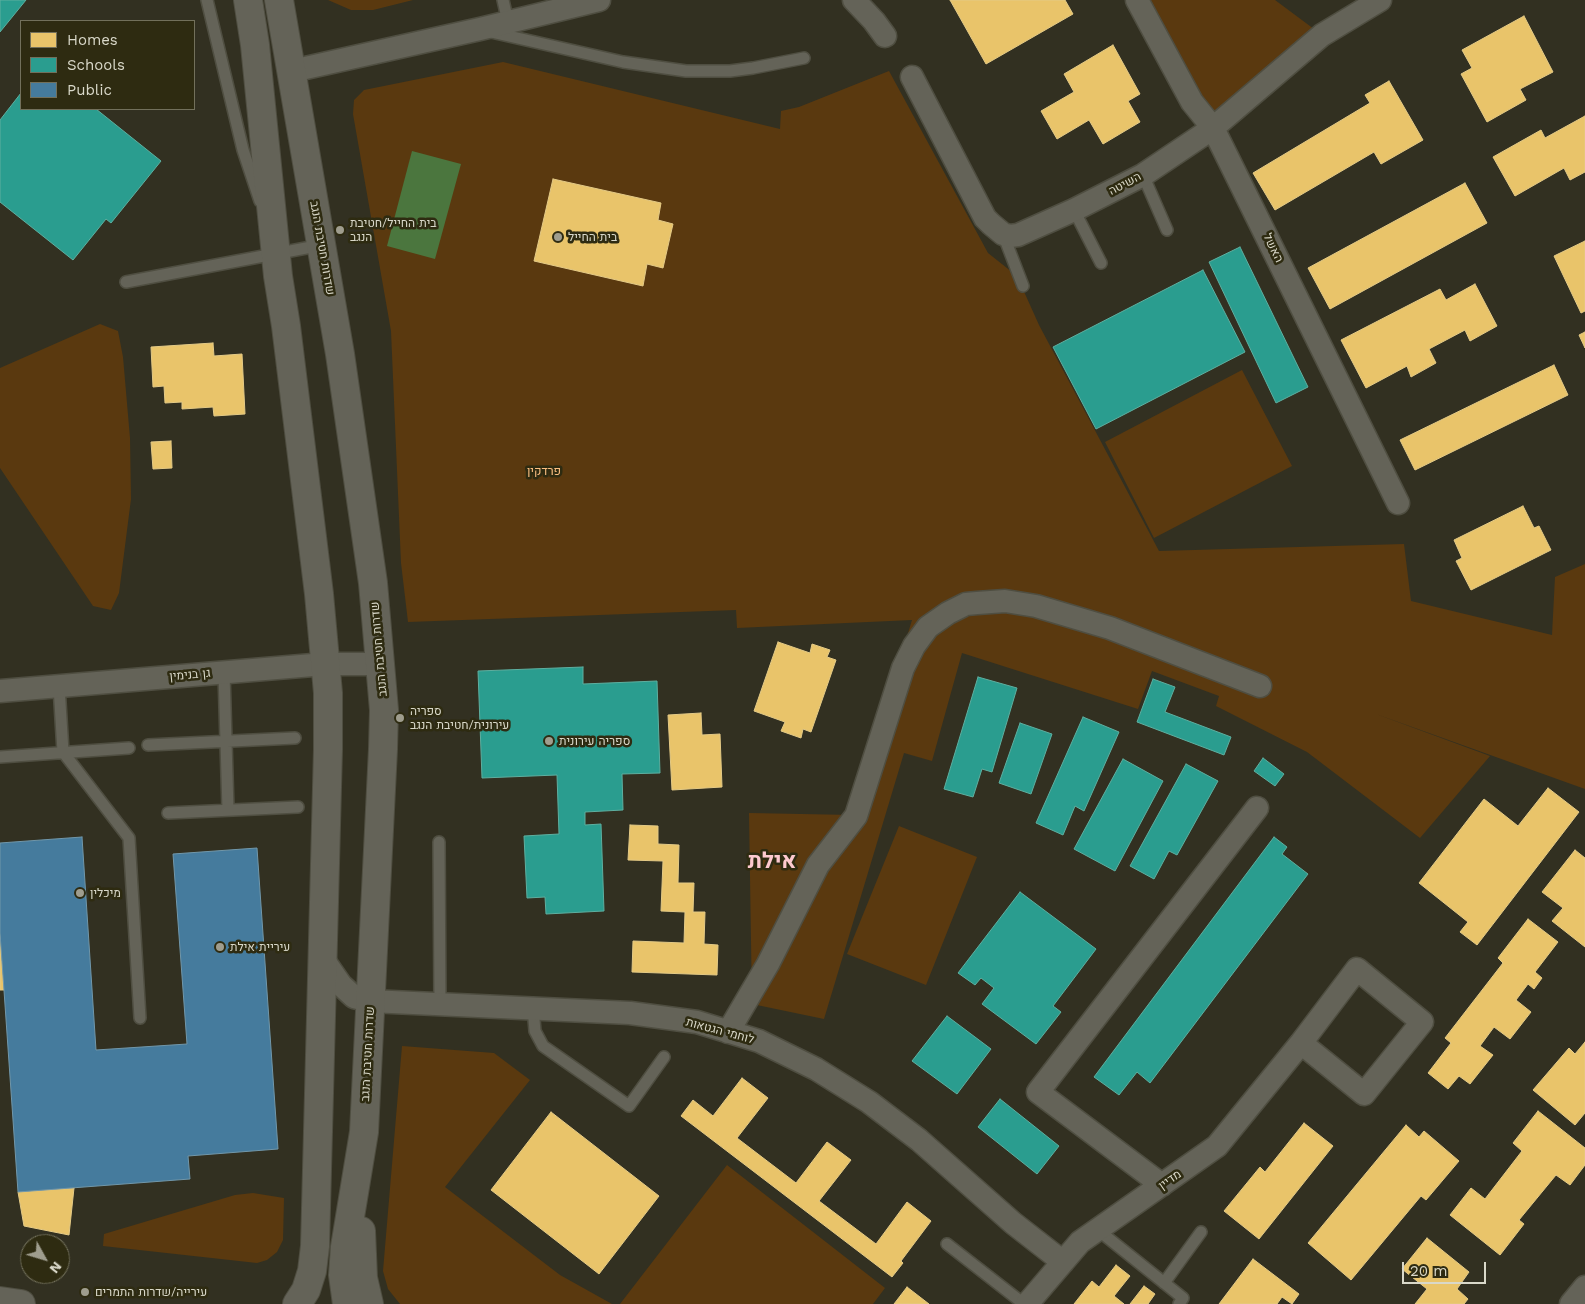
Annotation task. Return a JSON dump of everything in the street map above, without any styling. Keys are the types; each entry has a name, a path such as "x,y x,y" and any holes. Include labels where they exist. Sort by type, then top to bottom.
{"main road":[{"path":"248,0 255,45 275,248 317,575 328,693 315,1246 312,1271 306,1290 298,1304"},
{"name":"שדרות חטיבת הנגב","path":"279,0 340,354 373,582 384,710 364,1132 345,1247 343,1275 347,1304"},
{"path":"357,1173 363,1278 369,1304"},
{"path":"0,1301 20,1304"}],"street":[{"path":"292,70 480,29 599,0"},
{"path":"854,0 885,36"},
{"name":"האשל","path":"1137,0 1192,102 1213,128 1398,503"},
{"name":"השיטה","path":"1003,234 1010,236 1028,232 1143,175 1213,128 1322,35 1380,0"},
{"path":"912,77 985,218 1003,234"},
{"path":"728,1032 768,964 818,865 856,816 903,668 914,646 928,627 948,613 966,604 977,603 1005,601 1036,606 1110,628 1260,686"},
{"name":"גן בנימין","path":"0,692 325,664 380,664"},
{"path":"1162,1185 1038,1092 1257,808"},
{"name":"לוחמי הגטאות","path":"323,959 341,985 354,997 370,1001 630,1013 697,1022 759,1041 816,1069 869,1102 919,1140 1013,1223 1062,1262"},
{"name":"מדיין","path":"1025,1304 1080,1242 1218,1146 1301,1043 1356,969 1422,1022 1364,1094 1301,1043"},
{"path":"1571,1304 1585,1287"}],"lane":[{"path":"207,0 243,150 275,248"},
{"path":"503,0 508,22"},
{"path":"480,29 623,62 686,71 722,71 753,68 804,58"},
{"path":"1143,175 1167,230"},
{"path":"1074,210 1101,263"},
{"path":"1003,234 1023,286"},
{"path":"126,282 275,248 322,245"},
{"path":"224,673 228,810"},
{"path":"59,686 63,752 129,838 140,1018"},
{"path":"148,745 295,738"},
{"path":"0,757 129,748"},
{"path":"168,813 298,807"},
{"path":"439,842 440,1004"},
{"path":"533,1008 535,1032 543,1046 629,1106 664,1057"},
{"path":"1098,1230 1183,1298 1179,1304"},
{"path":"1164,1282 1201,1232"},
{"path":"947,1244 1025,1304"}],"green space":[{"path":"328,0 413,0 373,10 351,10"},
{"path":"1137,0 1275,0 1322,35 1213,128"},
{"name":"פרדקין","path":"503,62 780,129 781,111 799,107 889,71 988,253 1017,276 1039,325 1159,551 1404,544 1411,601 1552,635 1555,577 1585,564 1585,789 1376,714 1490,756 1420,838 1307,752 1216,706 1219,696 1152,671 1138,709 962,653 932,761 904,753 824,1019 752,1004 749,813 853,815 912,620 737,628 736,610 408,622 401,563 391,331 353,114 354,100 364,90"},
{"path":"100,324 118,331 123,357 130,438 131,499 119,593 111,610 93,606 0,468 0,368"},
{"path":"1242,370 1292,466 1154,538 1105,442"},
{"path":"899,826 977,857 926,985 847,954"},
{"path":"402,1046 494,1053 530,1080 445,1187 560,1275 612,1304 400,1304 388,1289 383,1271"},
{"path":"727,1165 885,1288 873,1304 620,1304"},
{"path":"253,1193 284,1198 283,1240 277,1252 267,1260 257,1263 103,1246 104,1234 235,1195"}],"shaded area":[{"path":"412,151 461,164 435,259 387,246"}],"building: Homes":[{"path":"950,0 1065,0 1073,14 986,64"},
{"path":"1524,16 1553,72 1520,89 1526,100 1487,122 1461,74 1472,68 1462,50"},
{"path":"1113,45 1140,94 1128,101 1140,122 1103,144 1089,120 1057,139 1041,111 1074,92 1064,74"},
{"path":"1389,81 1423,140 1381,164 1374,152 1275,210 1253,173 1370,103 1365,95"},
{"path":"1585,116 1585,172 1570,180 1564,168 1515,196 1493,157 1541,130 1545,138"},
{"path":"553,179 661,203 658,220 673,224 663,268 647,264 643,286 534,261"},
{"path":"1465,183 1487,223 1330,309 1308,268"},
{"path":"1585,241 1585,311 1581,313 1554,256"},
{"path":"1475,284 1497,326 1470,341 1465,330 1429,349 1436,363 1411,377 1407,366 1366,388 1341,340 1440,289 1446,300"},
{"path":"1585,332 1585,348 1579,335"},
{"path":"213,343 214,356 242,354 245,414 214,416 213,407 182,409 182,402 165,403 164,386 153,387 151,347"},
{"path":"1554,365 1568,395 1415,470 1400,440"},
{"path":"171,441 172,468 153,469 151,442"},
{"path":"1523,506 1534,528 1539,526 1551,550 1471,590 1456,561 1462,558 1454,540"},
{"path":"778,642 810,653 812,644 830,650 827,657 836,660 811,732 803,729 801,738 781,731 785,722 754,711"},
{"path":"701,713 702,735 720,734 722,787 672,790 668,715"},
{"path":"1548,788 1579,812 1477,945 1460,932 1468,922 1419,883 1484,799 1518,826"},
{"path":"630,825 658,826 658,844 679,845 678,883 694,883 693,912 705,912 704,944 718,945 717,975 632,972 633,941 684,943 685,912 661,911 663,861 628,860"},
{"path":"1575,850 1585,858 1585,947 1552,921 1563,908 1542,892"},
{"path":"1528,919 1558,942 1535,972 1542,978 1534,989 1528,984 1516,1000 1531,1012 1510,1039 1494,1027 1480,1046 1493,1055 1470,1084 1459,1076 1448,1089 1428,1073 1451,1043 1445,1038 1503,963 1498,958"},
{"path":"0,933 4,990 0,990"},
{"path":"1585,1042 1585,1113 1575,1125 1533,1090 1569,1048 1575,1054"},
{"path":"742,1078 768,1098 737,1138 796,1183 827,1142 851,1160 819,1201 876,1244 907,1202 931,1221 901,1261 903,1263 892,1277 681,1116 693,1100 713,1116"},
{"path":"1538,1111 1585,1148 1585,1165 1570,1185 1556,1175 1519,1220 1524,1224 1500,1255 1450,1215 1471,1188 1485,1199 1522,1151 1513,1143"},
{"path":"551,1112 659,1196 599,1274 491,1190"},
{"path":"1304,1123 1333,1146 1259,1239 1224,1211 1260,1167 1265,1172"},
{"path":"1406,1125 1419,1137 1424,1131 1459,1161 1426,1200 1421,1196 1351,1280 1308,1243"},
{"path":"74,1188 69,1234 24,1226 18,1192"},
{"path":"1427,1238 1469,1272 1457,1289 1468,1299 1464,1304 1415,1304 1427,1289 1402,1269"},
{"path":"1253,1259 1299,1294 1292,1304 1282,1297 1277,1304 1219,1304"},
{"path":"1116,1265 1130,1276 1114,1296 1124,1304 1074,1304 1092,1281 1099,1287"},
{"path":"1144,1286 1155,1294 1148,1304 1130,1304"},
{"path":"907,1287 929,1304 894,1304"}],"building: Schools":[{"path":"0,0 26,0 0,32"},
{"path":"20,94 20,110 97,110 161,161 111,223 106,219 73,260 0,202 0,120"},
{"path":"1240,247 1308,387 1276,403 1209,262"},
{"path":"1203,270 1245,352 1096,429 1053,347"},
{"path":"583,667 583,684 657,681 660,773 622,774 623,810 585,812 585,825 601,824 604,911 546,914 545,897 527,898 524,836 559,834 557,775 482,778 478,671"},
{"path":"978,677 1017,688 992,772 982,769 973,797 944,789"},
{"path":"1153,679 1175,687 1165,712 1231,737 1224,755 1137,722"},
{"path":"1083,717 1119,732 1084,811 1075,806 1063,835 1036,823"},
{"path":"1020,723 1052,734 1031,794 999,783"},
{"path":"1263,758 1284,774 1275,786 1254,771"},
{"path":"1123,759 1163,781 1115,871 1074,849"},
{"path":"1186,764 1218,781 1177,855 1169,851 1154,879 1130,866"},
{"path":"1274,837 1287,847 1282,854 1308,874 1150,1083 1137,1072 1119,1095 1094,1077"},
{"path":"1020,892 1096,949 1053,1006 1061,1012 1036,1044 982,1004 994,988 981,978 975,985 958,973"},
{"path":"947,1016 991,1049 957,1094 912,1061"},
{"path":"1000,1099 1059,1146 1037,1174 978,1127"}],"building: Public":[{"path":"82,837 96,1050 187,1044 173,854 257,848 278,1149 188,1156 190,1179 18,1192 0,933 0,843"}],"place":[{"name":"בית החייל/חטיבת הנגב","path":"340,230"},
{"name":"בית החייל","path":"558,237"},
{"name":"ספריה עירונית/חטיבת הנגב","path":"400,718"},
{"name":"ספריה עירונית","path":"549,741"},
{"name":"מיכלין","path":"80,893"},
{"name":"עיריית אילת","path":"220,947"},
{"name":"עירייה/שדרות התמרים","path":"85,1292"}],"district":[{"name":"אילת","path":"772,862"}]}
